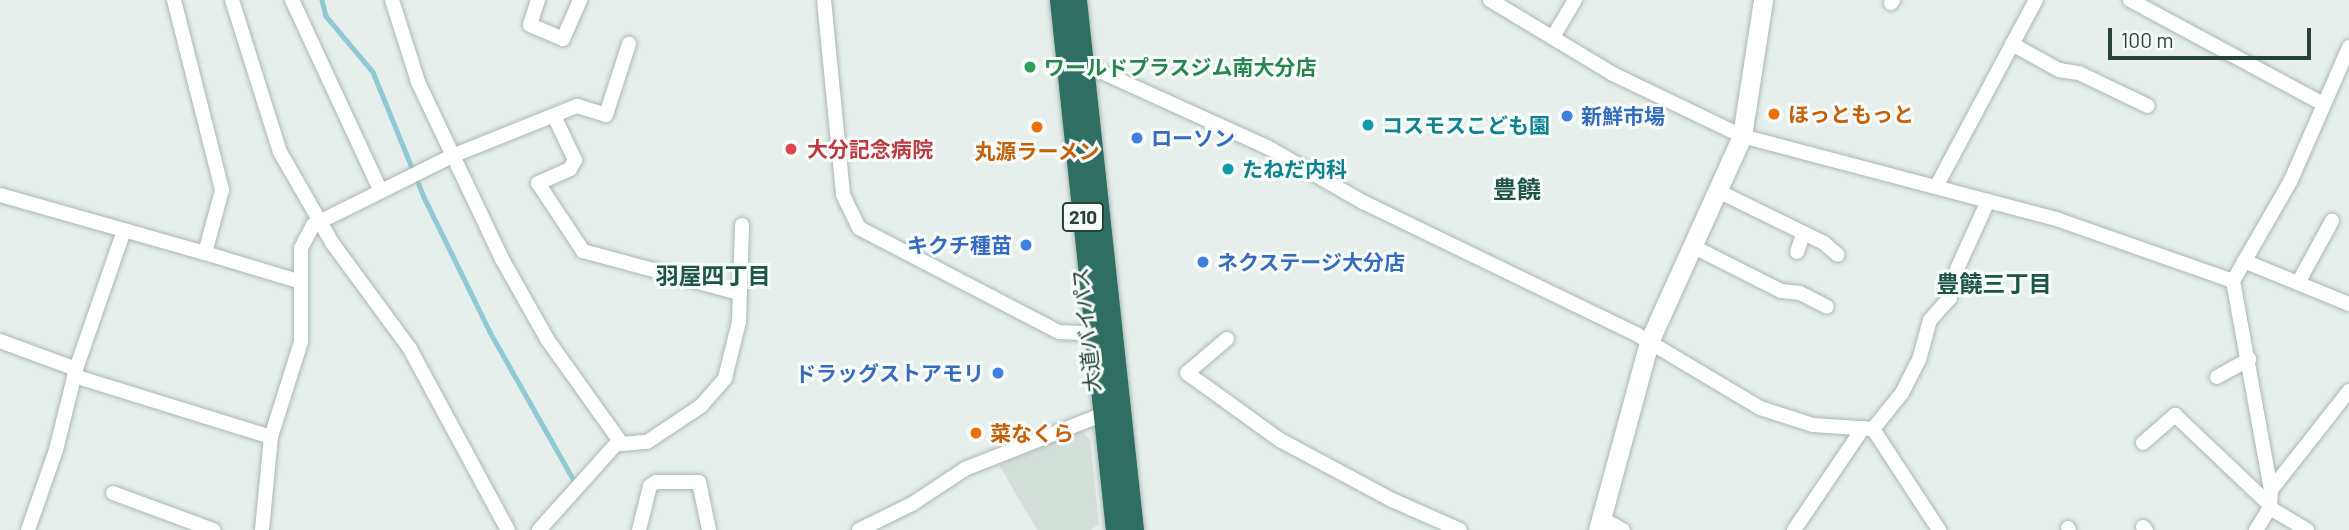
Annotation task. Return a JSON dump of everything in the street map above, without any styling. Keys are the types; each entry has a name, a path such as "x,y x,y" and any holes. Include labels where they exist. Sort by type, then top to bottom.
{"highway":[{"name":"大道バイパス","path":"1060,0 1076,70"},
{"name":"大道バイパス","path":"1076,0 1076,70 1111,410 1116,530"},
{"name":"大道バイパス","path":"1111,410 1133,530"}],"street":[{"path":"174,0 222,190 205,253"},
{"path":"232,0 261,81 276,145 320,220 410,349 508,530"},
{"path":"292,0 380,190"},
{"path":"392,0 418,82 502,259 547,339 618,442"},
{"path":"538,0 530,25 563,39 580,0"},
{"path":"824,0 843,195 859,228 1059,332 1103,334"},
{"path":"1490,0 1662,100 1742,136 2059,220 2233,281"},
{"path":"1553,37 1575,0"},
{"path":"1623,530 1600,524 1649,342 1720,192 1742,136 1763,0"},
{"path":"1936,187 2036,0"},
{"path":"2130,0 2323,104"},
{"path":"262,530 271,438 299,351 301,248 320,220 452,156 577,106 606,115 629,44"},
{"path":"2012,44 2059,70 2079,73 2148,106"},
{"path":"2256,530 2270,507 2271,490 2233,281 2291,180 2349,47"},
{"path":"1076,70 1095,69 1269,148 1363,202 1649,342 1773,413 1813,425 1868,428"},
{"path":"554,117 575,160 570,169 538,183 583,251 739,293"},
{"path":"1720,192 1838,255"},
{"path":"0,195 301,282"},
{"path":"1794,530 1868,428 1913,375 1930,320 1950,298 1957,269 1988,201"},
{"path":"2298,283 2332,221"},
{"path":"618,442 643,444 701,406 718,389 734,349 742,225"},
{"path":"28,530 56,450 75,372 124,230"},
{"path":"1797,252 1803,234"},
{"path":"1694,247 1781,291 1800,293 1827,307"},
{"path":"2244,261 2349,304"},
{"path":"1227,339 1187,373 1279,440 1392,500 1460,530"},
{"path":"0,341 75,372 271,438"},
{"path":"2217,377 2249,359"},
{"path":"2271,490 2349,391"},
{"path":"859,530 912,504 965,469 1111,410"},
{"path":"2143,443 2175,415 2270,507 2307,530"},
{"path":"1868,428 1939,530"},
{"path":"539,530 618,442"},
{"path":"639,530 650,486 656,482 699,482 709,530"},
{"path":"113,493 213,530"}],"shaded area":[{"path":"1081,430 1090,440 1099,524 1091,530 1037,530 999,465"}],"waterway":[{"path":"322,0 326,16 373,72 424,197 490,332 575,482"}],"place":[{"name":"ワールドプラスジム南大分店","path":"1030,67"},
{"name":"ほっともっと","path":"1774,114"},
{"name":"新鮮市場","path":"1567,116"},
{"name":"コスモスこども園","path":"1368,125"},
{"name":"丸源ラーメン","path":"1037,127"},
{"name":"ローソン","path":"1137,138"},
{"name":"大分記念病院","path":"791,149"},
{"name":"たねだ内科","path":"1228,169"},
{"name":"キクチ種苗","path":"1026,245"},
{"name":"ネクステージ大分店","path":"1203,262"},
{"name":"ドラッグストアモリ","path":"998,373"},
{"name":"菜なくら","path":"976,433"}],"district":[{"name":"豊饒","path":"1517,189"},
{"name":"羽屋四丁目","path":"713,275"},
{"name":"豊饒三丁目","path":"1994,283"}]}
